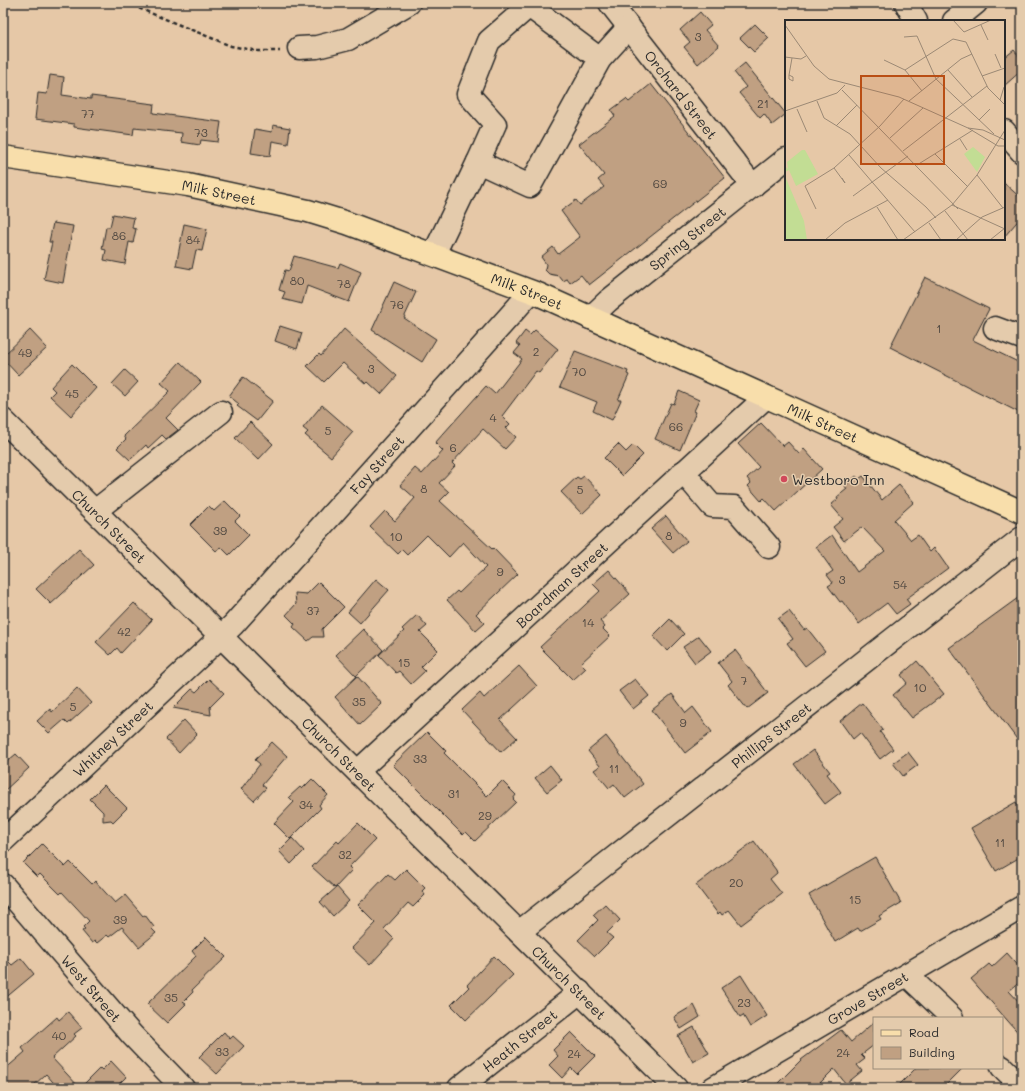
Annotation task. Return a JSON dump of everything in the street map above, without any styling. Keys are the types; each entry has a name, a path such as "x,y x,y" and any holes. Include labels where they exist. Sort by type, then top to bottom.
{"main road":[{"name":"Milk Street","path":"3,157 188,185 268,201 347,222 532,292 1022,512"}],"street":[{"path":"299,48 317,47 348,39 409,3"},
{"name":"Orchard Street","path":"610,3 753,186"},
{"path":"906,3 915,20"},
{"path":"955,20 976,3"},
{"path":"434,254 495,124 468,94 489,41 528,6 600,59"},
{"path":"478,162 530,186 600,59 629,27"},
{"path":"1005,132 1022,152"},
{"name":"Spring Street","path":"590,318 608,301 785,160"},
{"name":"Fay Street","path":"222,636 266,590 532,292"},
{"path":"995,328 1022,338"},
{"name":"Boardman Street","path":"358,771 766,397"},
{"path":"95,511 184,444 222,412"},
{"name":"Church Street","path":"3,420 676,1088"},
{"path":"683,472 712,506 734,507 769,547"},
{"name":"Phillips Street","path":"519,932 1022,538"},
{"name":"Whitney Street","path":"3,841 222,636"},
{"name":"West Street","path":"3,885 132,1035 183,1088"},
{"name":"Grove Street","path":"713,1088 1022,907"},
{"path":"907,975 951,1017"},
{"name":"Heath Street","path":"459,1088 580,992"},
{"path":"1003,1068 1022,1086"}],"path":[{"path":"126,3 231,46 258,51 276,52 299,48"}],"building":[{"path":"700,12 711,25 705,30 719,46 698,64 684,47 690,42 680,30"},
{"path":"755,24 769,38 754,52 740,38"},
{"path":"1014,50 1022,60 1022,70 1005,85 1005,57"},
{"path":"745,63 785,113 785,115 772,125 764,114 760,118 739,93 746,87 734,72"},
{"path":"50,75 64,77 62,95 91,99 91,96 154,104 153,113 221,122 218,142 201,140 200,145 181,142 182,133 134,128 133,135 74,127 74,124 35,119 38,93 47,94"},
{"path":"651,84 725,178 589,285 581,275 570,283 567,279 563,281 559,276 549,274 545,270 546,264 541,257 553,247 558,254 580,237 561,211 576,200 580,205 604,187 598,180 604,175 579,144 615,116 611,110 626,99 629,102"},
{"path":"273,125 290,128 288,144 272,141 270,156 251,153 255,129 272,132"},
{"path":"1005,184 1022,199 1022,216 1005,236"},
{"path":"113,214 134,218 132,228 136,229 133,243 129,242 125,264 104,260 106,250 102,249 106,227 110,227"},
{"path":"53,223 73,226 63,283 44,279 52,242 49,242"},
{"path":"184,224 207,229 202,251 196,250 192,269 176,266"},
{"path":"294,256 338,268 340,263 361,272 349,302 307,286 302,304 282,299 285,292 279,290 285,270 289,271"},
{"path":"925,277 989,309 973,340 1022,364 1022,414 890,347"},
{"path":"394,282 416,292 404,318 436,339 422,362 372,330"},
{"path":"280,326 302,333 297,349 275,341"},
{"path":"344,329 397,376 381,394 368,382 366,384 343,363 324,382 307,366 319,354 321,356"},
{"path":"30,330 47,348 18,375 3,359 3,356"},
{"path":"535,330 558,349 539,373 536,371 502,416 510,424 506,428 516,437 505,449 483,429 452,463 455,466 439,483 449,492 440,501 492,549 493,548 518,574 476,614 485,623 476,631 447,600 457,591 459,593 486,567 463,542 449,557 427,535 407,555 402,550 398,554 370,527 385,511 395,521 415,498 400,485 415,468 422,474 443,451 435,443 486,386 495,394 522,359 514,353 520,346 516,343 525,331 530,335"},
{"path":"575,351 628,371 627,374 629,375 618,400 621,400 612,420 593,411 597,402 560,387"},
{"path":"180,362 201,382 166,418 178,430 166,439 162,435 148,448 146,445 130,460 117,448 126,439 124,436 170,391 161,383"},
{"path":"72,364 96,388 71,416 50,396 55,391 51,387"},
{"path":"125,370 138,382 125,396 112,384"},
{"path":"243,377 273,401 257,421 237,406 239,404 229,396"},
{"path":"679,391 699,400 694,411 696,412 680,450 655,439 671,403 674,404"},
{"path":"322,405 353,432 331,457 305,435 308,432 303,428"},
{"path":"250,422 273,444 258,460 235,438"},
{"path":"761,423 783,446 788,442 799,454 804,449 822,469 776,511 764,498 761,501 748,486 751,483 747,478 759,467 738,444"},
{"path":"618,444 626,452 633,445 643,455 622,476 604,458"},
{"path":"584,476 602,495 582,514 561,492 577,477 580,479"},
{"path":"856,476 859,479 863,476 882,500 899,485 914,502 894,520 911,540 918,535 930,552 934,548 948,568 906,599 910,604 896,614 887,603 859,624 842,601 840,602 828,586 833,583 827,575 833,571 816,547 832,535 857,572 885,551 862,527 844,541 833,527 843,519 831,505 838,499 837,497 847,489 845,486"},
{"path":"225,501 240,516 235,521 249,535 229,555 221,547 216,551 190,525 209,506 214,511"},
{"path":"666,516 687,541 673,553 651,529"},
{"path":"79,549 94,565 51,604 36,589"},
{"path":"609,570 630,594 600,621 605,627 603,629 610,636 581,663 586,668 573,680 540,647 600,591 593,584"},
{"path":"376,579 389,590 360,623 348,612"},
{"path":"319,582 344,607 322,629 323,637 313,637 308,641 293,627 295,624 286,615 296,604 295,593 307,594"},
{"path":"1022,595 1022,746 949,648"},
{"path":"134,603 152,620 121,653 117,648 110,655 96,642"},
{"path":"789,611 804,630 807,628 825,651 805,666 787,643 793,639 778,619"},
{"path":"417,615 427,626 420,632 438,650 421,667 425,671 411,684 399,671 396,673 379,655 404,631 402,629"},
{"path":"670,619 684,634 667,651 653,636"},
{"path":"363,629 383,650 356,676 336,655"},
{"path":"699,636 711,651 695,663 683,647"},
{"path":"735,650 768,693 747,709 728,685 732,681 718,663"},
{"path":"917,661 944,694 912,718 893,695 907,683 901,675"},
{"path":"519,666 537,686 500,720 517,738 501,752 462,710 480,693 484,698"},
{"path":"357,676 382,704 360,725 335,697"},
{"path":"209,679 224,693 210,707 211,715 173,708 192,689 196,692"},
{"path":"635,679 649,696 633,709 619,691"},
{"path":"77,688 91,703 68,724 64,720 49,733 37,721 50,709 52,712"},
{"path":"672,694 686,713 693,707 712,732 685,753 652,710"},
{"path":"862,703 883,730 880,732 893,749 880,759 860,733 853,739 840,721"},
{"path":"184,720 197,734 179,753 166,739"},
{"path":"427,732 446,751 444,753 487,796 502,781 516,795 513,799 516,802 475,841 466,832 463,835 393,765"},
{"path":"606,736 643,784 625,798 614,784 609,788 594,770 600,766 588,751"},
{"path":"272,742 287,756 262,785 266,788 254,801 241,789 260,764 255,760"},
{"path":"813,750 830,772 827,774 841,792 825,804 794,764"},
{"path":"908,752 918,765 903,776 893,763"},
{"path":"16,754 29,768 3,792 3,765"},
{"path":"550,765 562,780 547,792 535,778"},
{"path":"312,779 328,795 319,805 321,808 290,839 274,823 294,802 289,797 300,787 302,789"},
{"path":"104,785 127,808 113,822 111,820 103,821 103,812 90,799"},
{"path":"1016,802 1022,813 1022,856 996,871 971,828"},
{"path":"358,823 375,840 349,867 352,870 335,888 312,867 337,841 339,843"},
{"path":"292,838 304,851 291,864 279,851"},
{"path":"754,841 776,870 777,873 770,879 782,894 741,925 729,910 722,915 720,912 718,914 696,885"},
{"path":"42,844 65,867 70,862 92,884 95,881 115,903 125,895 143,916 145,915 154,927 152,929 156,933 139,947 122,927 109,937 107,935 97,943 95,941 92,943 82,931 85,929 83,927 89,921 62,892 60,894 40,874 37,877 23,863"},
{"path":"875,857 901,903 879,916 881,919 860,931 858,928 835,942 809,895"},
{"path":"406,869 425,888 422,891 425,895 413,907 408,903 384,929 394,939 370,965 352,948 376,923 358,905 388,874 395,880"},
{"path":"337,887 349,901 333,916 320,902"},
{"path":"605,904 620,920 607,933 613,938 595,956 578,940 598,920 593,915"},
{"path":"206,937 226,957 192,990 193,992 183,1002 186,1004 167,1023 147,1004 196,956 192,951"},
{"path":"1007,953 1022,970 1022,980 1009,991 1022,1005 1022,1037 971,979 989,964 992,967"},
{"path":"3,956 12,965 21,958 34,974 3,1000"},
{"path":"494,956 513,975 466,1020 451,1005 469,987 467,985"},
{"path":"741,975 767,1016 750,1027 743,1015 740,1017 721,988"},
{"path":"694,1005 700,1017 681,1029 674,1017"},
{"path":"68,1012 82,1028 74,1034 76,1036 52,1058 80,1088 58,1088 46,1074 31,1088 3,1088 3,1071 25,1052 22,1048 57,1017 59,1020"},
{"path":"873,1023 873,1046 861,1055 865,1059 857,1065 862,1071 846,1084 834,1069 815,1088 773,1088 801,1060 841,1030 851,1042"},
{"path":"694,1027 709,1053 693,1062 678,1036"},
{"path":"224,1032 230,1039 233,1036 244,1046 217,1074 199,1057"},
{"path":"571,1032 595,1056 577,1074 571,1068 562,1078 549,1065 558,1056 553,1050"},
{"path":"111,1061 126,1077 115,1088 80,1088 100,1068 102,1070"},
{"path":"915,1069 962,1069 943,1088 896,1088"}],"place":[{"name":"Westboro Inn","path":"784,479"}]}
